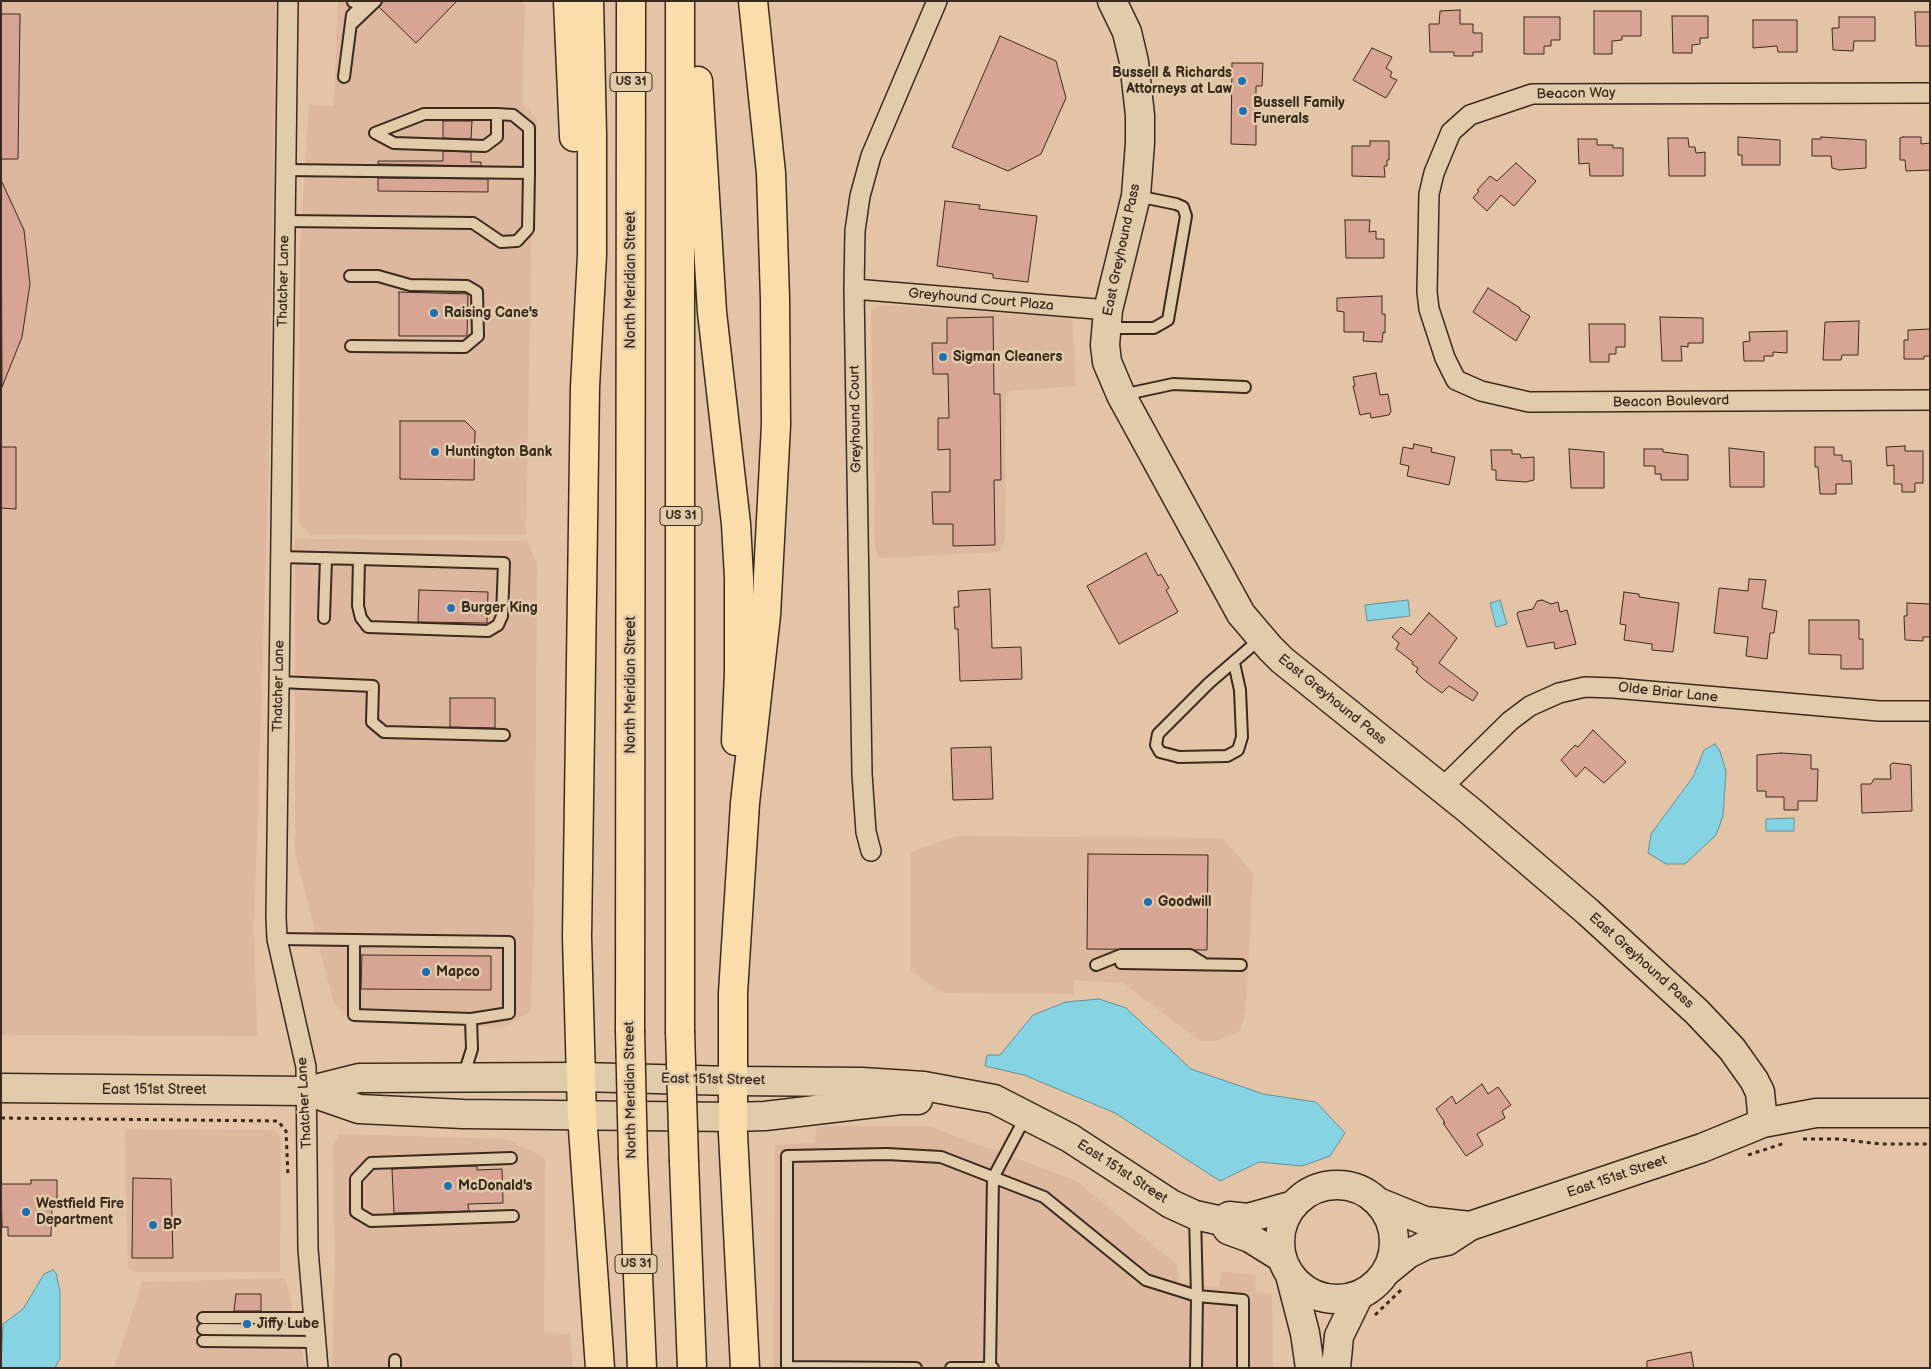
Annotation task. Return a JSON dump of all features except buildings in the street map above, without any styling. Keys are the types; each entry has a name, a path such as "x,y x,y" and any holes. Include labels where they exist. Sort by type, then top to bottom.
{"highway":[{"path":"568,1 585,387"},
{"path":"589,1 592,255 585,387 582,706 578,788 577,937 582,1115 600,1368"},
{"name":"North Meridian Street","path":"631,1 630,1030 633,1160 642,1368"},
{"name":"US 31","path":"680,1 680,1032 692,1368"},
{"path":"692,1 712,312 736,524 739,673 736,738 738,895"},
{"path":"744,1368 733,1117 733,993 745,803 766,615 774,490 776,362 774,245 764,109 753,1"},
{"path":"764,109 766,1"}],"street":[{"name":"Thatcher Lane","path":"288,1 277,939 306,1067 308,1248 318,1368"},
{"name":"Greyhound Court","path":"871,851 865,822 862,774 854,289 857,212 871,156 937,1"},
{"name":"East Greyhound Pass","path":"1112,1 1127,32 1138,87 1140,144 1136,196 1107,319 1107,362 1121,395 1241,614 1261,638 1297,672 1442,788 1595,919 1697,1012 1732,1049 1754,1080 1760,1092 1764,1123"},
{"name":"Beacon Way","path":"1441,344 1429,309 1429,194 1434,174 1451,132 1470,115 1532,94 1930,93"},
{"name":"Greyhound Court Plaza","path":"854,289 1107,319"},
{"name":"Beacon Boulevard","path":"1441,344 1456,380 1481,392 1529,402 1930,400"},
{"name":"Olde Briar Lane","path":"1442,788 1510,721 1530,706 1559,693 1585,687 1879,711 1930,711"},
{"name":"East 151st Street","path":"1,1088 307,1091 359,1078 581,1076 732,1082 862,1082 924,1086 994,1099 1070,1138 1170,1204 1195,1215 1222,1221 1228,1230 1250,1238 1286,1266"},
{"name":"East 151st Street","path":"307,1091 358,1109 463,1114 765,1116 912,1099 960,1104 1026,1116"},
{"path":"1764,1123 1816,1113 1930,1113"},
{"name":"East 151st Street","path":"1395,1280 1408,1254 1426,1245 1447,1241 1470,1226 1702,1148 1764,1123"},
{"path":"1310,1368 1305,1333 1280,1239 1284,1221 1294,1205 1308,1193 1326,1186 1345,1186 1363,1191 1378,1202 1389,1218 1395,1236 1395,1280 1375,1286 1366,1307 1339,1336 1336,1368"},
{"name":"East 151st Street","path":"1378,1202 1425,1221 1470,1226"},
{"name":"East 151st Street","path":"1222,1221 1229,1216 1248,1218 1294,1205"},
{"path":"1286,1266 1304,1289 1321,1297 1366,1307"}],"lane":[{"path":"344,77 353,1"},
{"path":"352,15 366,1"},
{"path":"350,26 376,1"},
{"path":"285,221 473,223 501,242 517,241 528,229 529,128 513,115 497,114 424,114 375,133 394,144 485,146 497,138 497,114"},
{"path":"286,170 529,173"},
{"path":"1107,319 1154,328 1168,320 1186,216 1183,208 1176,204 1136,196"},
{"path":"350,276 378,276 410,285 467,286 476,292 478,336 465,347 351,346"},
{"path":"1121,395 1173,384 1245,386"},
{"path":"280,557 326,558 504,563 502,616 498,625 488,631 368,627 361,618 358,606 360,559"},
{"path":"324,618 326,558"},
{"path":"1234,663 1240,690 1242,737 1238,750 1227,756 1179,756 1160,752 1156,745 1158,734 1208,683 1234,663 1261,638"},
{"path":"279,682 373,686 372,722 384,732 504,735"},
{"path":"277,939 509,942 509,1013 471,1019 354,1015 354,941"},
{"path":"1096,965 1121,954 1190,955 1204,964"},
{"path":"1121,963 1241,965"},
{"path":"463,1078 472,1049 471,1019"},
{"path":"951,1368 992,1367 993,1178 1026,1116"},
{"path":"916,1368 787,1367 787,1156 887,1154 941,1157 1044,1197 1146,1280 1197,1296 1243,1300 1243,1368"},
{"path":"511,1158 371,1163 356,1179 356,1212 371,1221 513,1216"},
{"path":"1195,1215 1196,1368"},
{"path":"203,1324 315,1330"},
{"path":"203,1341 315,1330"}],"path":[{"path":"1,1118 278,1121 286,1132 288,1180"},
{"path":"1796,1139 1838,1139 1880,1144 1930,1144"},
{"path":"1742,1157 1787,1142"},
{"path":"1366,1307 1395,1280"}],"shaded area":[{"path":"1,1 276,1 270,426 254,929 257,1036 1,1035"},
{"path":"338,1 522,1 525,7 522,103 537,119 531,253 526,535 311,535 298,522 300,246 309,104 334,106"},
{"path":"881,305 1072,318 1076,386 1010,391 1006,397 1005,539 1000,552 880,558 875,548 871,311"},
{"path":"295,539 527,541 537,563 535,857 531,1011 505,1027 357,1023 334,1004 295,853"},
{"path":"957,836 1222,838 1253,873 1246,1008 1241,1030 1216,1041 1199,1041 1123,983 1073,980 1074,994 943,993 911,971 911,852"},
{"path":"817,1126 928,1126 1077,1181 1177,1265 1179,1282 1219,1287 1221,1271 1255,1275 1256,1293 1272,1294 1273,1368 774,1368 775,1145 815,1143"},
{"path":"125,1129 274,1130 281,1138 280,1272 135,1272 128,1268"},
{"path":"339,1134 506,1139 545,1158 544,1333 570,1334 573,1368 332,1368 335,1260 333,1146"},
{"path":"285,1278 306,1368 114,1368 142,1282"}],"water":[{"path":"1408,600 1410,616 1367,621 1365,605"},
{"path":"1500,600 1507,624 1496,627 1490,603"},
{"path":"1715,744 1720,751 1726,771 1723,816 1716,835 1685,864 1666,864 1648,853 1651,834 1693,777 1704,750"},
{"path":"1794,818 1794,831 1766,831 1766,819"},
{"path":"1099,999 1126,1008 1191,1069 1263,1094 1316,1102 1345,1133 1330,1156 1302,1166 1259,1162 1220,1181 1115,1113 1024,1075 985,1066 987,1055 1000,1055 1033,1015 1066,1002"},
{"path":"53,1270 56,1273 60,1292 60,1358 55,1368 1,1368 3,1324 23,1309 44,1274"}],"place":[{"name":"Bussell & Richards Attorneys at Law","path":"1242,81"},
{"name":"Bussell Family Funerals","path":"1243,111"},
{"name":"Raising Cane's","path":"434,313"},
{"name":"Sigman Cleaners","path":"943,357"},
{"name":"Huntington Bank","path":"435,452"},
{"name":"Burger King","path":"451,608"},
{"name":"Goodwill","path":"1148,902"},
{"name":"Mapco","path":"426,972"},
{"name":"McDonald's","path":"448,1186"},
{"name":"Westfield Fire Department","path":"26,1212"},
{"name":"BP","path":"153,1225"},
{"name":"Jiffy Lube","path":"247,1324"}]}
